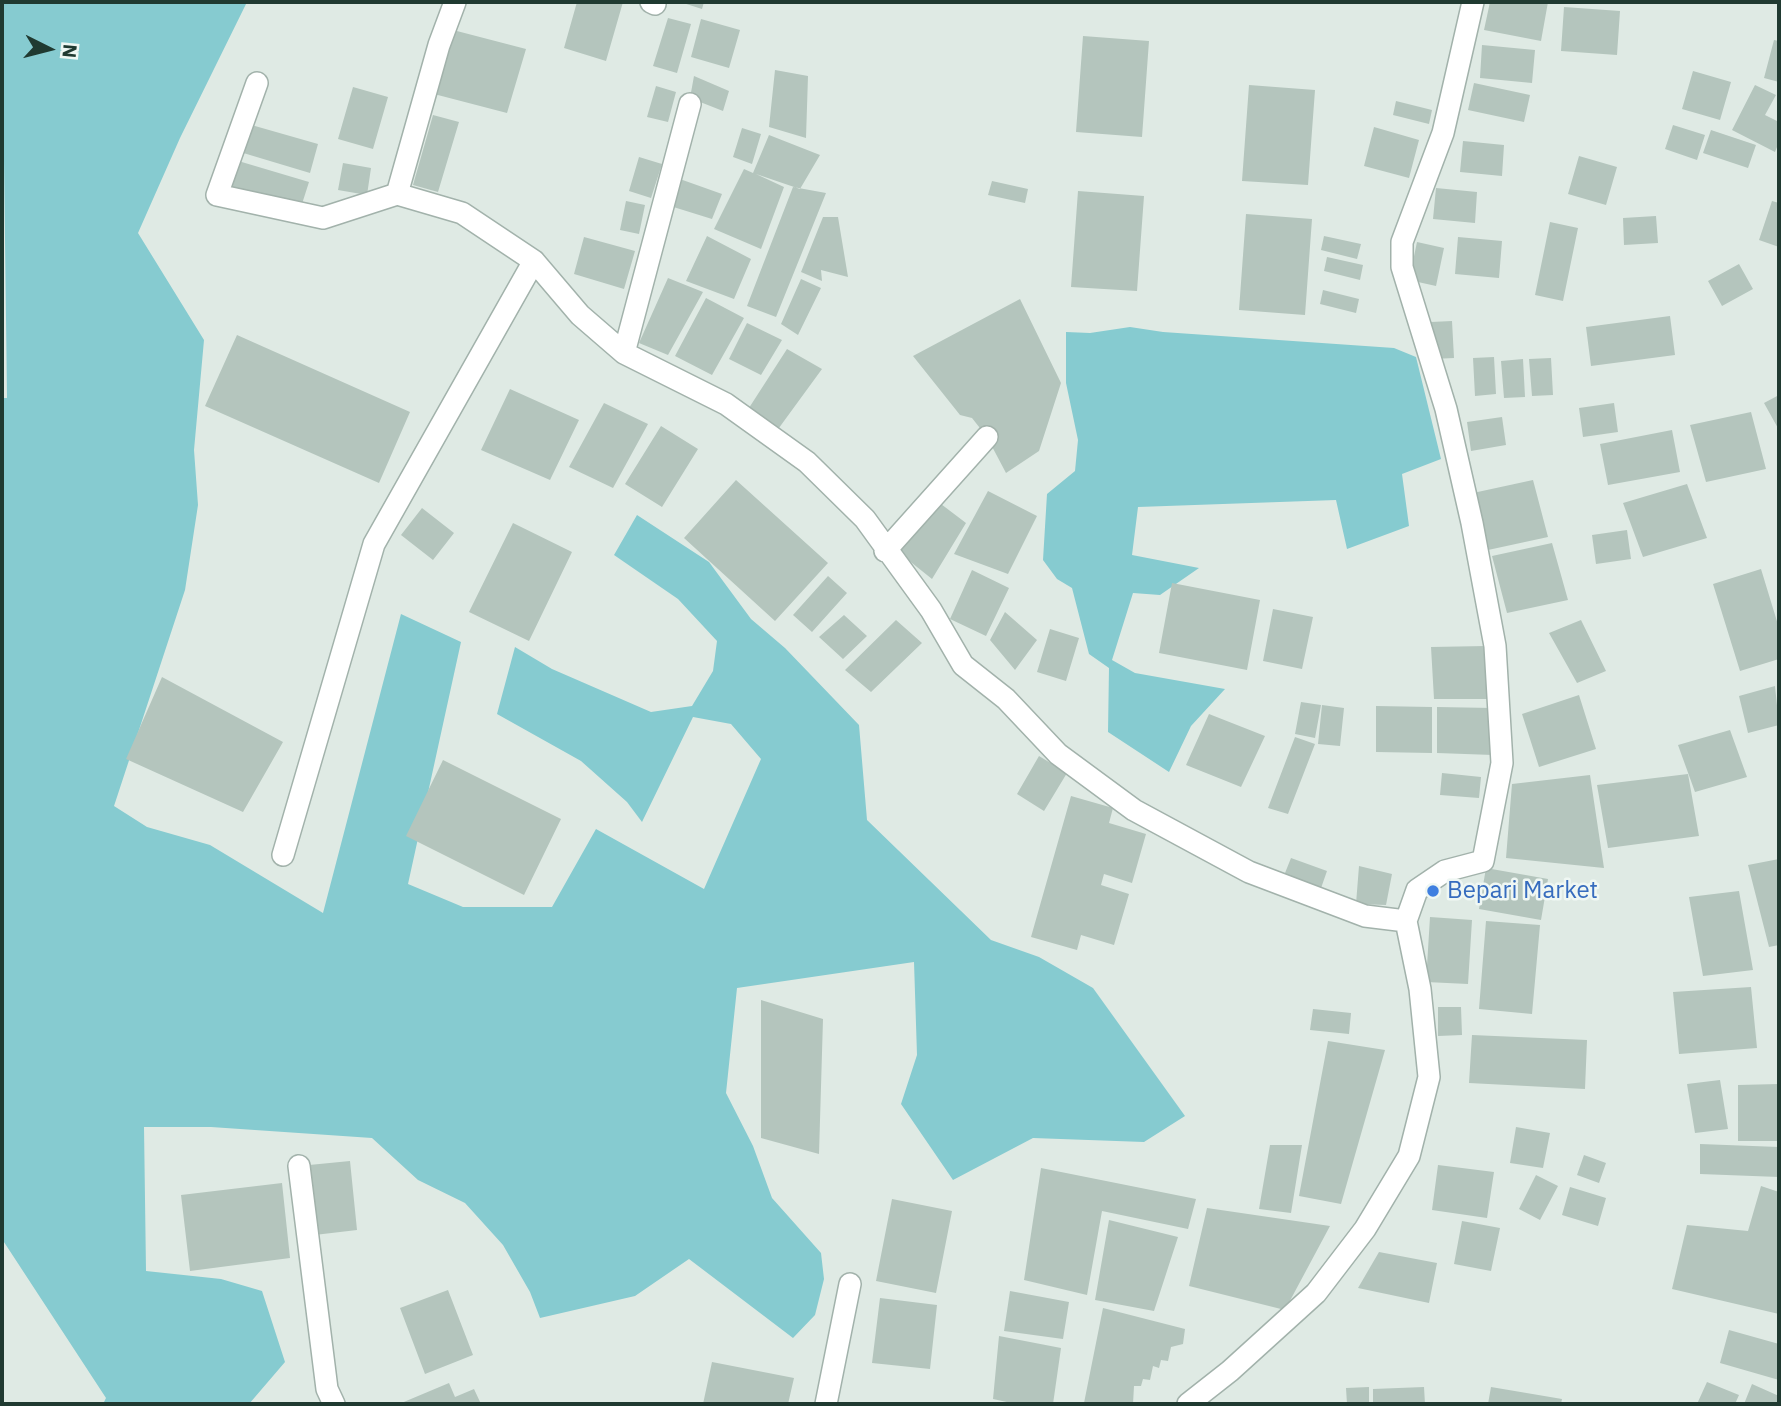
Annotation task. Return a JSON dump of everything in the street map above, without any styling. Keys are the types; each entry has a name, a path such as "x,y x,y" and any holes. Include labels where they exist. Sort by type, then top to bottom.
{"street":[{"path":"397,194 439,46 456,2"},
{"path":"1188,1404 1230,1371 1316,1293 1365,1229 1409,1156 1429,1077 1420,989 1406,921 1416,890 1445,871 1483,861 1502,763 1495,646 1472,523 1446,409 1402,267 1402,242 1443,133 1473,2"},
{"path":"257,83 217,195 323,218 397,194 463,213 534,261 580,315 624,353 726,404 807,462 865,519 885,551 931,610 963,665 1006,699 1058,754 1134,810 1249,873 1365,916 1406,921"},
{"path":"624,353 690,104"},
{"path":"282,855 374,544 534,261"},
{"path":"885,551 987,437"},
{"path":"299,1166 327,1389 334,1404"},
{"path":"826,1404 850,1284"}],"water":[{"path":"2,2 247,2 180,138 138,233 204,340 194,450 198,505 185,590 114,806 147,827 210,845 323,913 401,614 461,642 408,884 463,907 552,907 596,829 704,889 761,759 731,724 693,717 642,822 627,802 581,761 497,714 515,647 552,669 651,712 692,706 713,671 717,641 678,599 614,555 637,515 709,562 751,619 785,648 859,725 867,820 991,940 1039,957 1093,988 1185,1116 1144,1142 1033,1138 953,1180 901,1104 917,1055 914,962 737,988 726,1093 753,1146 772,1198 821,1253 824,1279 815,1315 793,1338 689,1259 635,1296 540,1318 530,1292 503,1245 465,1203 418,1180 372,1138 211,1127 144,1127 146,1271 221,1279 262,1291 285,1362 249,1404 103,1404 106,1398 2,1239 2,398 7,398"},
{"path":"1130,327 1163,332 1394,348 1416,357 1441,459 1402,474 1409,526 1347,549 1336,500 1138,507 1132,555 1199,568 1160,595 1133,593 1112,660 1135,673 1225,689 1191,726 1169,772 1108,732 1109,668 1089,654 1072,588 1057,579 1043,560 1047,494 1075,471 1078,440 1066,383 1066,332 1090,333"}],"building":[{"path":"577,2 623,2 606,61 564,48"},
{"path":"680,2 704,2 702,9"},
{"path":"1490,2 1548,2 1541,41 1484,30"},
{"path":"1564,7 1620,11 1617,55 1561,51"},
{"path":"668,18 691,24 677,73 653,66"},
{"path":"701,19 740,30 729,68 691,57"},
{"path":"453,30 526,49 507,113 434,94"},
{"path":"1083,36 1149,41 1142,137 1076,132"},
{"path":"1774,40 1779,41 1779,82 1764,78"},
{"path":"1482,45 1535,50 1532,83 1480,78"},
{"path":"775,70 808,76 806,138 769,127"},
{"path":"1693,71 1731,82 1720,120 1682,109"},
{"path":"694,76 729,91 723,111 690,98"},
{"path":"1474,83 1530,95 1524,122 1468,110"},
{"path":"1249,85 1315,90 1308,185 1242,181"},
{"path":"1755,85 1776,95 1765,115 1779,122 1779,142 1775,152 1732,130"},
{"path":"656,86 676,92 668,122 647,117"},
{"path":"353,87 388,97 373,149 338,139"},
{"path":"1396,101 1432,110 1429,124 1393,115"},
{"path":"433,115 459,122 438,192 413,185"},
{"path":"248,124 318,144 310,173 240,152"},
{"path":"1673,125 1705,135 1697,160 1665,149"},
{"path":"1374,127 1419,140 1409,178 1364,166"},
{"path":"742,128 761,134 752,164 733,157"},
{"path":"1711,130 1756,145 1748,168 1703,153"},
{"path":"769,135 820,155 800,189 756,174 784,187 761,249 714,229 744,169 753,173"},
{"path":"1463,141 1504,145 1502,176 1460,172"},
{"path":"1579,156 1617,167 1606,205 1568,194"},
{"path":"639,157 662,164 651,198 629,191"},
{"path":"235,160 309,182 301,207 228,186"},
{"path":"343,163 371,168 367,195 338,190"},
{"path":"677,178 722,194 712,219 667,205"},
{"path":"992,181 1028,189 1025,203 988,195"},
{"path":"793,187 826,193 776,317 747,306"},
{"path":"1436,188 1477,192 1475,223 1433,219"},
{"path":"1078,191 1144,196 1137,291 1071,287"},
{"path":"626,201 645,205 639,234 620,230"},
{"path":"1772,201 1779,203 1779,247 1759,240"},
{"path":"1246,214 1312,219 1305,315 1239,310"},
{"path":"1656,216 1658,243 1624,245 1623,218"},
{"path":"823,217 838,217 848,277 821,270 822,281 801,272"},
{"path":"1550,222 1578,228 1563,301 1535,295"},
{"path":"707,236 751,259 734,299 686,281"},
{"path":"1324,236 1361,244 1357,259 1321,250"},
{"path":"584,237 635,251 624,289 574,274"},
{"path":"1458,237 1502,241 1499,278 1455,274"},
{"path":"1417,242 1444,248 1436,286 1409,280"},
{"path":"1327,257 1363,265 1360,280 1324,271"},
{"path":"1739,264 1753,289 1722,306 1708,281"},
{"path":"668,278 703,292 668,355 639,343"},
{"path":"801,279 821,288 798,335 781,324"},
{"path":"1323,290 1359,299 1356,313 1320,304"},
{"path":"706,298 744,318 712,375 675,356"},
{"path":"1020,299 1061,383 1039,451 1006,473 987,437 972,418 960,415 913,356"},
{"path":"1670,316 1675,355 1591,366 1586,327"},
{"path":"1452,321 1454,358 1433,359 1431,322"},
{"path":"747,323 782,340 761,375 729,359"},
{"path":"237,335 410,412 379,483 205,406"},
{"path":"787,349 822,369 776,432 747,411"},
{"path":"1494,357 1496,394 1475,396 1473,358"},
{"path":"1551,358 1553,395 1532,396 1529,359"},
{"path":"1523,359 1525,397 1504,398 1501,361"},
{"path":"510,389 579,420 550,480 481,450"},
{"path":"1779,395 1779,430 1764,403"},
{"path":"604,403 648,424 613,488 569,467"},
{"path":"1614,403 1618,432 1583,437 1579,408"},
{"path":"1751,412 1766,469 1706,482 1690,425"},
{"path":"1502,417 1506,445 1471,451 1467,422"},
{"path":"661,426 698,449 662,507 625,484"},
{"path":"1672,430 1680,472 1608,485 1600,444"},
{"path":"736,480 828,563 775,621 684,538"},
{"path":"1533,480 1548,537 1488,550 1473,493"},
{"path":"1687,484 1707,538 1643,557 1623,503"},
{"path":"988,491 1037,516 1008,574 954,554"},
{"path":"937,501 966,523 932,579 897,551"},
{"path":"422,508 454,533 433,560 401,535"},
{"path":"513,523 572,552 529,641 469,612"},
{"path":"1627,530 1631,559 1596,564 1592,535"},
{"path":"1552,543 1568,600 1507,613 1492,556"},
{"path":"1761,569 1779,628 1779,659 1740,671 1713,584"},
{"path":"972,570 1009,588 986,636 950,619"},
{"path":"828,576 847,593 812,632 793,615"},
{"path":"1172,583 1260,600 1247,670 1159,653"},
{"path":"1273,609 1313,617 1302,669 1263,661"},
{"path":"1005,612 1037,640 1015,670 990,640"},
{"path":"844,615 867,636 843,659 819,637"},
{"path":"896,620 922,643 871,692 845,670"},
{"path":"1581,620 1606,671 1577,683 1549,633"},
{"path":"1050,629 1079,638 1066,681 1037,672"},
{"path":"1486,646 1488,699 1434,699 1431,647"},
{"path":"162,677 283,742 243,812 126,759"},
{"path":"1775,686 1779,725 1748,733 1739,696"},
{"path":"1579,695 1596,749 1539,767 1522,714"},
{"path":"1301,702 1321,705 1315,738 1295,734"},
{"path":"1322,705 1344,708 1340,746 1318,744"},
{"path":"1376,706 1432,707 1432,753 1376,752"},
{"path":"1437,707 1493,708 1493,755 1437,753"},
{"path":"1209,714 1265,736 1241,787 1186,765"},
{"path":"1730,730 1747,777 1695,792 1678,745"},
{"path":"1295,737 1315,744 1288,814 1268,808"},
{"path":"1039,756 1067,773 1044,811 1017,794"},
{"path":"443,760 561,819 524,895 406,836"},
{"path":"1442,773 1481,777 1479,798 1440,795"},
{"path":"1688,774 1699,836 1608,848 1597,785"},
{"path":"1590,775 1604,868 1506,858 1512,784"},
{"path":"1071,796 1113,808 1109,823 1146,834 1132,883 1104,874 1101,885 1129,894 1114,945 1081,935 1077,950 1031,937"},
{"path":"1291,858 1327,871 1320,891 1283,878"},
{"path":"1779,859 1779,945 1769,947 1748,865"},
{"path":"1359,866 1392,874 1386,905 1356,904"},
{"path":"1486,868 1548,879 1541,920 1479,909"},
{"path":"1739,891 1753,970 1703,976 1689,897"},
{"path":"1430,917 1472,920 1468,984 1426,982"},
{"path":"1486,921 1540,925 1532,1014 1479,1009"},
{"path":"1751,987 1757,1048 1679,1054 1673,992"},
{"path":"761,1000 823,1019 819,1154 761,1138"},
{"path":"1438,1007 1461,1007 1462,1035 1438,1036"},
{"path":"1313,1009 1351,1013 1349,1034 1310,1030"},
{"path":"1472,1035 1587,1040 1585,1089 1469,1083"},
{"path":"1328,1041 1385,1050 1341,1204 1299,1196"},
{"path":"1720,1080 1728,1129 1695,1133 1687,1084"},
{"path":"1779,1084 1779,1141 1738,1141 1738,1085"},
{"path":"1516,1127 1550,1133 1543,1168 1510,1163"},
{"path":"1700,1144 1779,1147 1779,1177 1700,1174"},
{"path":"1270,1145 1302,1145 1291,1213 1259,1209"},
{"path":"1584,1155 1606,1163 1599,1183 1577,1175"},
{"path":"350,1161 357,1230 306,1236 299,1166"},
{"path":"1438,1165 1494,1172 1487,1218 1432,1210"},
{"path":"1041,1168 1196,1199 1188,1229 1102,1211 1087,1295 1024,1280"},
{"path":"1536,1175 1558,1186 1540,1220 1519,1209"},
{"path":"282,1183 290,1258 190,1271 181,1195"},
{"path":"1761,1186 1779,1192 1779,1314 1672,1289 1687,1225 1748,1231"},
{"path":"1570,1187 1606,1198 1598,1226 1562,1215"},
{"path":"892,1199 952,1211 936,1293 876,1281"},
{"path":"1207,1208 1330,1226 1285,1310 1189,1286"},
{"path":"1109,1220 1178,1237 1154,1311 1095,1300"},
{"path":"1462,1221 1500,1228 1491,1271 1454,1264"},
{"path":"1379,1252 1437,1263 1429,1303 1358,1288"},
{"path":"448,1290 473,1355 425,1374 400,1308"},
{"path":"1010,1291 1069,1302 1063,1339 1004,1331"},
{"path":"880,1298 937,1305 930,1369 872,1363"},
{"path":"1103,1308 1185,1329 1183,1344 1171,1347 1168,1361 1161,1360 1159,1368 1153,1366 1150,1380 1143,1379 1141,1386 1134,1386 1133,1404 1084,1403"},
{"path":"1729,1330 1779,1344 1779,1380 1720,1363"},
{"path":"999,1336 1061,1348 1053,1404 1016,1404 993,1399"},
{"path":"712,1362 794,1378 788,1404 703,1404"},
{"path":"1707,1382 1739,1395 1735,1404 1697,1404"},
{"path":"449,1383 455,1397 474,1389 481,1404 399,1404"},
{"path":"1752,1384 1779,1396 1779,1404 1744,1404"},
{"path":"1369,1387 1369,1404 1347,1404 1346,1388"},
{"path":"1424,1387 1425,1404 1373,1404 1373,1389"},
{"path":"1491,1387 1562,1399 1561,1404 1488,1404"}],"place":[{"name":"Bepari Market","path":"1433,891"}]}
